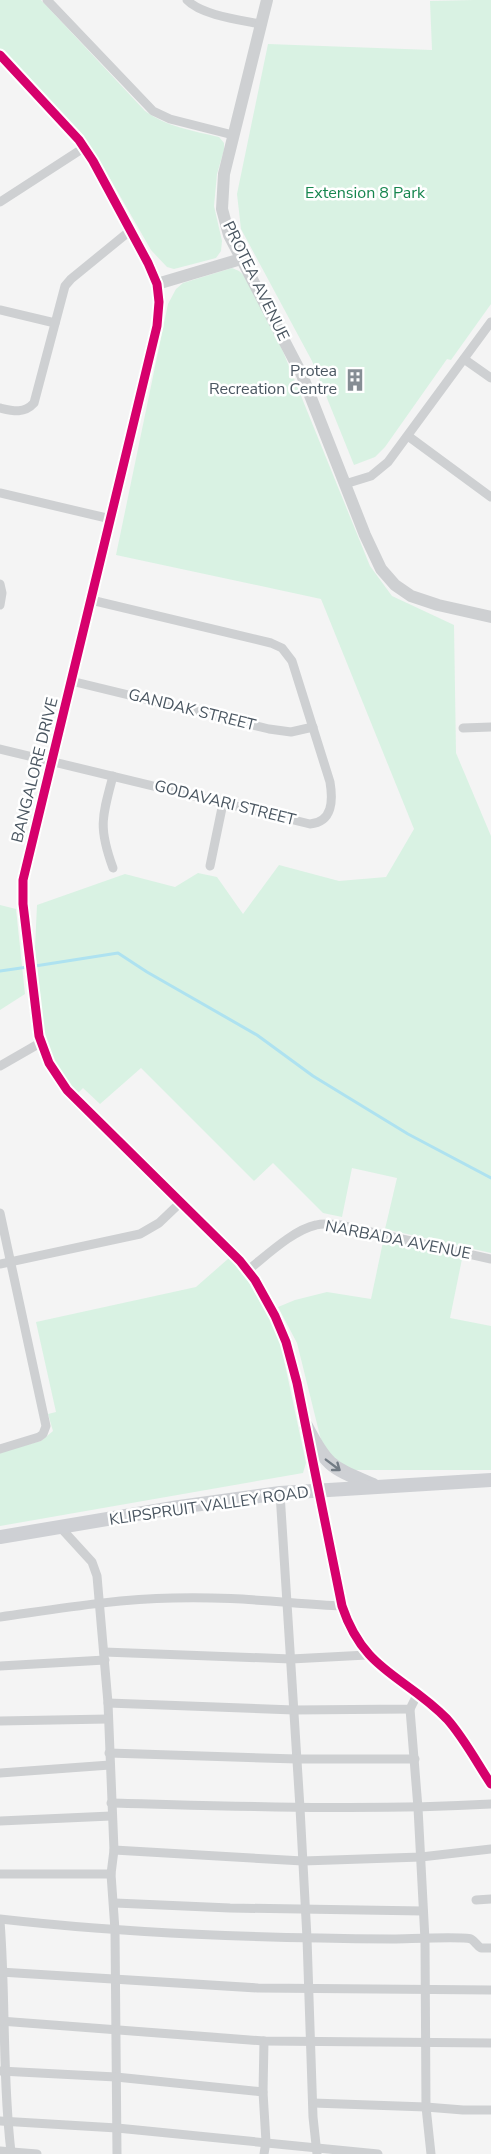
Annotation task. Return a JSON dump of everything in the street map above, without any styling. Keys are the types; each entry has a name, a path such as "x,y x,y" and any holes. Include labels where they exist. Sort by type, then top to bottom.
{"main road":[{"path":"306,1426 321,1454 331,1466 376,1486"},
{"name":"KLIPSPRUIT VALLEY ROAD","path":"0,1537 279,1493 491,1480"}],"street":[{"path":"46,0 153,111 170,119 233,135"},
{"path":"187,0 212,13 261,24"},
{"name":"PROTEA AVENUE","path":"267,0 224,174 222,209 229,235 293,355 371,549 384,574 394,585 411,596 491,616"},
{"name":"BANGALORE DRIVE","path":"0,55 85,147 131,230 157,284 159,302 157,326 23,880 30,977 40,1043 67,1090 248,1270 265,1296 281,1328 306,1426 342,1606 352,1632 367,1655 447,1720 491,1784"},
{"path":"0,202 85,147"},
{"path":"0,408 22,411 34,403 60,300 68,282 131,230"},
{"path":"157,284 241,259"},
{"path":"0,310 55,323"},
{"path":"345,484 375,474 388,462 491,322"},
{"path":"464,359 491,378"},
{"path":"408,436 491,497"},
{"path":"0,492 111,519"},
{"path":"0,584 2,593 0,605"},
{"name":"GODAVARI STREET","path":"0,749 310,824 323,821 330,808 332,791 292,661 282,648 271,643 91,600"},
{"name":"GANDAK STREET","path":"71,681 269,729 291,732 313,726"},
{"path":"463,728 491,727"},
{"path":"113,776 104,808 102,837 113,868"},
{"path":"210,866 223,803"},
{"path":"0,1066 40,1043"},
{"path":"0,1264 140,1234 159,1223 181,1202"},
{"path":"0,1213 46,1426 39,1437 0,1449"},
{"name":"NARBADA AVENUE","path":"248,1270 296,1234 315,1225 323,1224 340,1225 491,1259"},
{"path":"279,1493 308,1938 313,2103 317,2151"},
{"path":"60,1527 95,1568 100,1604 108,1703 114,1850 111,1874 115,1903 117,2154"},
{"path":"0,1617 100,1604 171,1598 217,1598 342,1606"},
{"path":"0,1665 104,1656 291,1659 367,1655"},
{"path":"417,1695 410,1709 425,1940 426,2107 431,2154"},
{"path":"108,1703 294,1710 410,1709"},
{"path":"0,1721 108,1719"},
{"path":"109,1753 297,1759 415,1759"},
{"path":"0,1773 110,1765"},
{"path":"111,1803 300,1808 418,1808 491,1804"},
{"path":"0,1821 111,1816"},
{"path":"114,1850 303,1861 421,1857 491,1849"},
{"path":"0,1874 111,1874"},
{"path":"476,1900 491,1899"},
{"path":"115,1903 306,1910 423,1911"},
{"path":"11,2152 4,2121 0,1920 229,1937 468,1939 474,1941 480,1948 491,1948"},
{"path":"2,1972 248,1988 491,1990"},
{"path":"2,2021 264,2041 491,2043"},
{"path":"264,2041 263,2092 266,2142 264,2154"},
{"path":"2,2071 116,2077 263,2092"},
{"path":"313,2103 491,2110"},
{"path":"4,2121 117,2128 266,2142 317,2151 378,2154"},
{"path":"0,2151 37,2154"}],"green space":[{"path":"0,0 41,0 145,111 171,125 219,137 224,143 224,150 217,174 214,206 222,241 221,251 216,258 174,269 167,267 151,250 84,138 0,49"},
{"name":"Extension 8 Park","path":"491,0 491,304 451,360 447,359 385,447 375,457 354,465 312,361 241,229 237,194 268,44 432,50 430,1"},
{"path":"232,268 247,278 282,349 370,566 392,596 454,625 456,753 491,836 491,1253 385,1229 397,1178 352,1168 342,1217 323,1213 273,1163 254,1181 141,1068 100,1104 83,1088 78,1093 63,1075 45,1038 35,948 37,905 125,874 175,887 198,873 217,877 243,914 279,865 339,881 386,877 414,829 321,599 116,555 168,304 176,289 183,283"},
{"path":"0,905 16,909 25,994 0,1010"},
{"path":"383,1242 463,1254 450,1318 491,1326 491,1470 349,1470 342,1468 322,1444 297,1343 278,1307 327,1292 371,1299"},
{"path":"229,1258 248,1281 271,1321 281,1346 306,1463 303,1473 0,1526 0,1452 41,1441 53,1431 48,1414 56,1412 36,1322 196,1287"}],"waterway":[{"path":"35,966 118,953 257,1035 313,1076 408,1134 491,1178"},
{"path":"0,971 28,967"}],"cycle path":[{"path":"0,55 79,140 93,161 148,263 157,284 159,302 157,326 23,880 23,904 39,1036 49,1063 67,1090 240,1261 255,1280 286,1342 297,1383 342,1606 351,1628 374,1659 447,1719 465,1742 491,1784"}],"place":[{"name":"Protea Recreation Centre","path":"355,380"}]}
